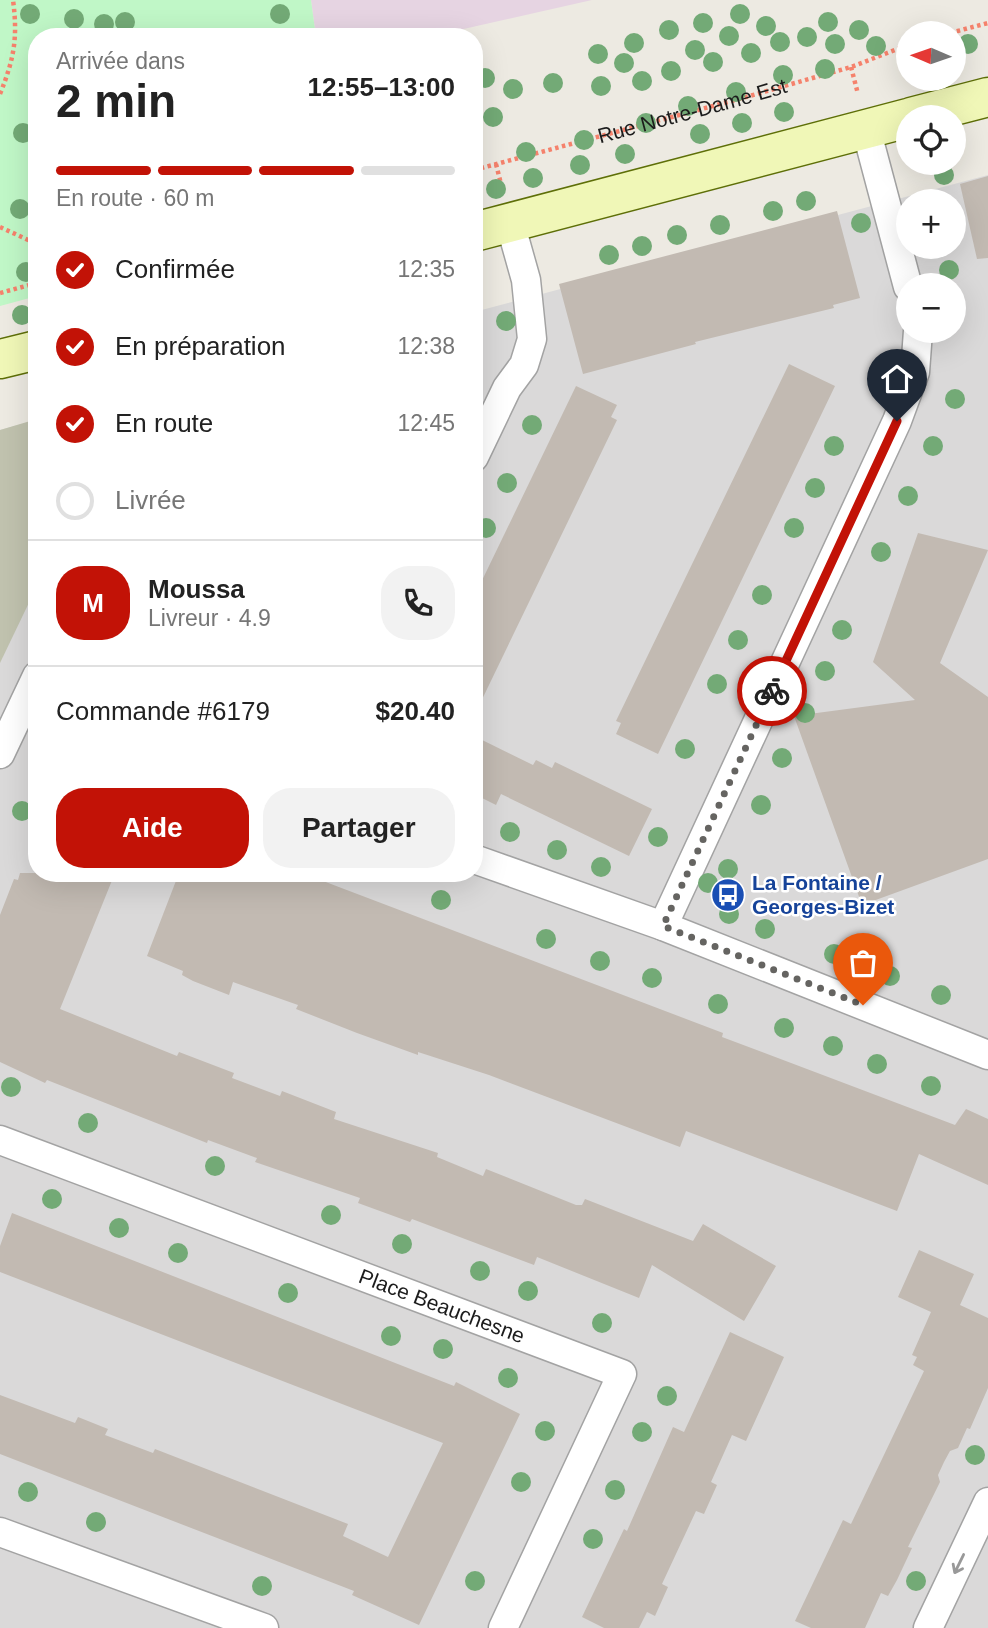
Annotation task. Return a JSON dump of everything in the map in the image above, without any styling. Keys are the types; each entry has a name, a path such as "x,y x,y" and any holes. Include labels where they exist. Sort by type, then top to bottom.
{"main road":[{"path":"958,105 988,97"},
{"path":"496,215 862,112 896,116"},
{"path":"0,359 28,352"}],"street":[{"path":"862,112 904,273"},
{"path":"483,438 507,388 524,365 533,339 526,280 496,215"},
{"path":"663,926 897,421 915,372 917,343"},
{"path":"0,754 28,700"},
{"path":"483,862 663,926 988,1055"},
{"name":"Place Beauchesne","path":"0,1140 622,1374 503,1628"},
{"path":"928,1628 988,1502"},
{"path":"0,1532 264,1628"}],"path":[{"path":"0,94 13,59 18,31 13,0"},
{"path":"966,29 988,23"},
{"name":"Rue Notre-Dame Est","path":"483,168 851,67 896,50"},
{"path":"851,67 862,112"},
{"path":"496,164 499,178 496,215"},
{"path":"0,227 28,240"},
{"path":"0,293 28,285"}],"shaded area":[{"path":"311,0 592,0 468,28 315,28"},
{"path":"988,175 988,1628 0,1628 0,430 28,422 28,882 483,882 483,310 896,200 896,259 966,259 966,189 935,189"},
{"path":"28,422 28,605 0,663 0,430"}],"green space":[{"path":"0,0 311,0 315,28 28,28 28,298 0,306"}],"building":[{"path":"988,176 988,258 977,259 966,210 966,189 961,189 960,184"},
{"path":"837,211 860,298 833,305 834,308 695,342 696,344 583,374 559,284"},
{"path":"789,364 835,386 658,754 616,734 621,723 616,721"},
{"path":"576,386 617,405 611,417 617,420 483,697 483,578"},
{"path":"918,533 988,550 940,663 988,697 988,859 862,905 794,716 915,700 873,662"},
{"path":"483,740 533,765 536,760 552,768 555,762 652,809 629,856 501,794 496,805 483,798"},
{"path":"20,873 28,873 28,882 111,882 60,1009 177,1056 179,1052 234,1073 232,1078 280,1096 282,1091 336,1112 334,1119 438,1153 437,1157 483,1176 486,1169 576,1205 582,1205 585,1199 693,1241 703,1224 776,1266 744,1321 652,1265 639,1298 537,1257 534,1265 412,1219 410,1222 358,1203 360,1198 255,1162 257,1158 208,1140 207,1143 47,1080 45,1083 0,1062 0,915 14,879 18,880"},
{"path":"176,882 326,882 723,1033 722,1037 955,1125 966,1109 988,1119 988,1185 919,1154 897,1211 686,1131 680,1147 489,1075 418,1052 418,1055 357,1033 296,1009 298,1005 233,982 229,995 193,981 182,975 183,971 147,956"},
{"path":"12,1213 454,1386 456,1382 520,1414 419,1625 352,1595 354,1591 0,1454 0,1395 75,1423 78,1417 108,1429 105,1435 153,1453 155,1449 348,1524 343,1536 388,1557 443,1443 0,1272 0,1246"},
{"path":"919,1250 974,1274 960,1305 988,1318 988,1388 970,1429 967,1428 958,1448 950,1451 944,1462 938,1475 940,1482 908,1547 912,1548 897,1580 888,1596 881,1593 865,1628 811,1628 795,1621 843,1520 851,1524 924,1371 913,1365 917,1357 912,1355 931,1312 898,1297"},
{"path":"730,1332 784,1357 746,1441 732,1435 711,1482 717,1485 704,1514 696,1511 662,1584 668,1587 655,1616 647,1612 639,1628 604,1628 582,1617 624,1529 627,1531 673,1427 684,1432"}],"way so far":[{"path":"772,691 663,926 863,1005"}],"place":[{"name":"La Fontaine / Georges-Bizet","path":"728,895"}],"route":[{"path":"772,691 897,421"}]}
